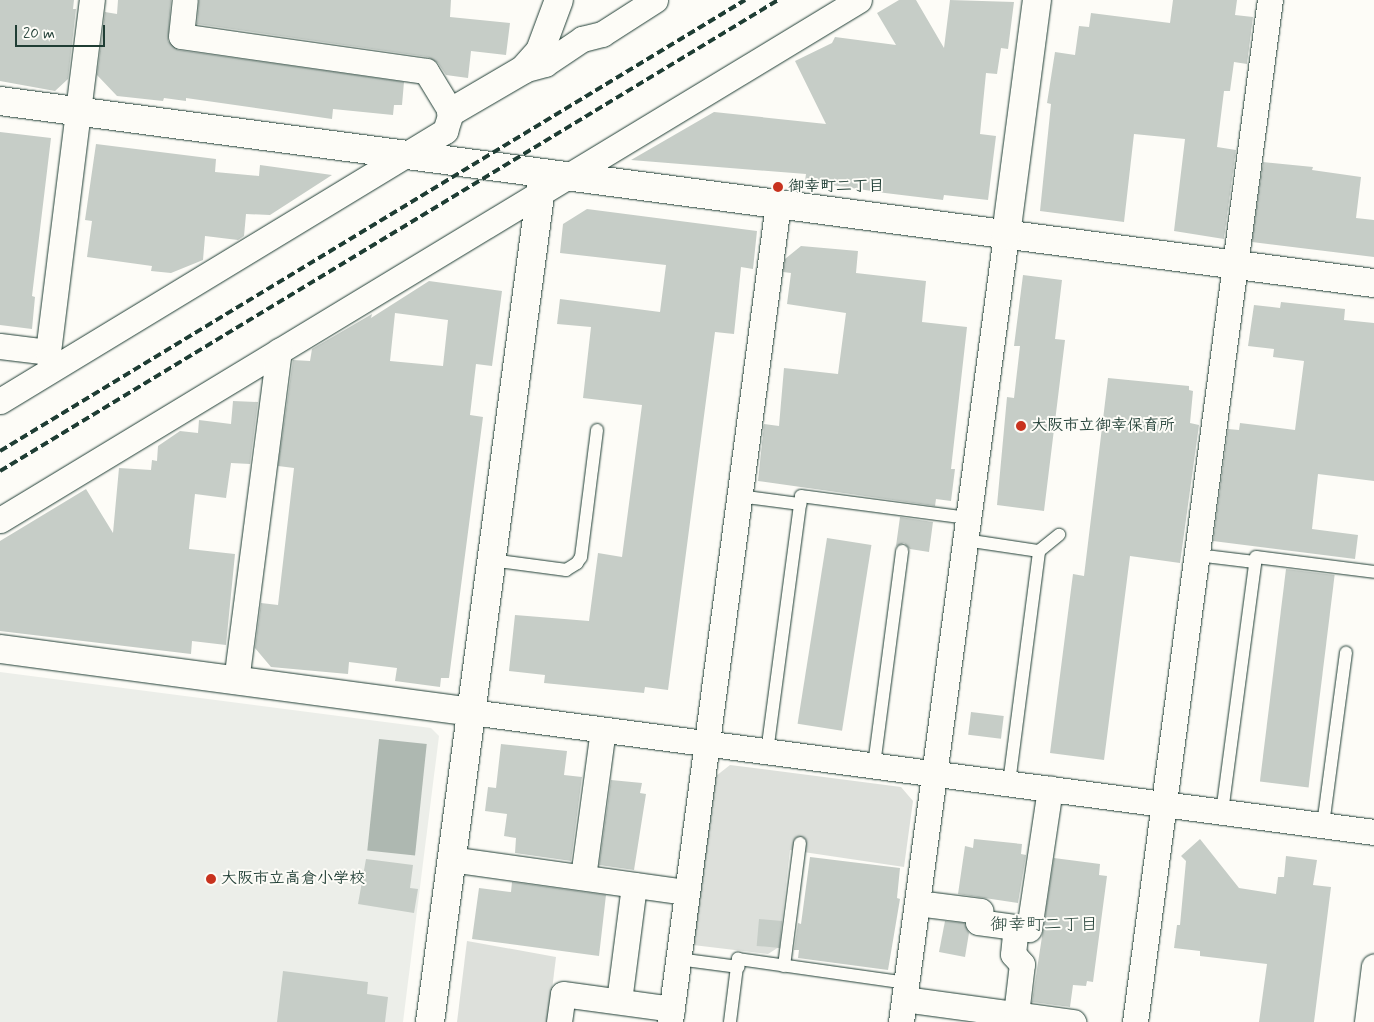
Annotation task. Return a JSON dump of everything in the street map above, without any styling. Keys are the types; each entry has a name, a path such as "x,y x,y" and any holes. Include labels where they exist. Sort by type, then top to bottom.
{"street":[{"path":"50,360 76,111 92,0"},
{"path":"185,0 181,36 426,71 451,112"},
{"path":"524,70 540,51 559,0"},
{"path":"0,401 50,360 446,130 451,112 524,70 545,64 582,39 602,34 655,0"},
{"path":"0,520 279,351 550,180 860,0"},
{"path":"1037,0 904,1001 1073,1022"},
{"path":"1134,1022 1270,0"},
{"path":"0,101 405,154 550,180 778,204 1374,283"},
{"path":"430,1022 491,560 550,180"},
{"path":"560,1022 563,994 619,1001 671,1015 778,204"},
{"path":"0,346 50,360"},
{"path":"236,681 279,351"},
{"path":"0,649 1374,832"},
{"path":"583,878 603,730"},
{"path":"917,903 980,911 978,922 1029,929 1050,789"},
{"path":"452,859 687,892"},
{"path":"619,1001 634,885"},
{"path":"1016,927 1013,954 1022,964 1016,1014"},
{"path":"1366,1022 1374,966"}],"lane":[{"path":"491,560 566,570 577,563 581,557 598,430"},
{"path":"739,496 800,504"},
{"path":"767,752 801,496 967,529 1039,551"},
{"path":"1009,783 1039,551 1060,536"},
{"path":"874,765 902,551"},
{"path":"1196,555 1255,562"},
{"path":"1222,812 1256,557 1374,572"},
{"path":"1323,825 1346,653"},
{"path":"784,966 800,843"},
{"path":"678,959 738,967"},
{"path":"730,1022 738,959 784,966 904,1001"}],"shaded area":[{"name":"大阪市立高倉小学校","path":"0,672 431,728 439,736 403,1022 0,1022"},
{"path":"379,739 427,744 415,855 367,850"},
{"path":"730,765 901,787 913,801 904,867 790,850 779,947 768,954 693,945 716,776"},
{"path":"467,941 556,957 548,1022 457,1022"}],"building":[{"path":"0,0 74,0 73,9 76,9 68,79 55,91 0,81"},
{"path":"118,0 171,0 168,41 178,50 404,82 402,105 394,105 393,115 333,109 332,119 186,98 186,101 164,98 163,101 117,96 97,75 105,12 117,14"},
{"path":"199,0 451,0 450,17 510,23 506,55 471,51 468,78 446,75 438,63 428,57 197,24"},
{"path":"899,0 916,0 944,48 950,0 1014,2 1008,49 1001,48 997,74 986,73 980,134 996,136 988,200 944,195 943,200 885,193 805,181 806,174 631,160 714,112 826,124 795,61 832,43 835,37 896,45 877,13"},
{"path":"1173,0 1237,0 1235,15 1253,17 1247,64 1234,62 1230,91 1224,91 1217,147 1236,150 1224,239 1174,231 1185,139 1134,134 1124,222 1040,211 1051,104 1047,103 1055,52 1075,55 1079,26 1089,27 1091,13 1170,23"},
{"path":"0,132 51,138 32,296 35,297 32,329 0,325"},
{"path":"96,144 216,159 215,172 259,176 260,165 332,175 270,215 246,214 244,236 238,240 205,236 203,260 171,273 151,271 152,266 87,257 92,221 85,220"},
{"path":"1263,162 1313,167 1312,170 1361,177 1356,218 1374,220 1374,257 1252,242"},
{"path":"587,209 757,231 753,269 741,267 734,334 715,332 668,690 645,687 644,693 544,683 545,675 509,671 515,615 589,621 598,553 622,557 642,405 583,398 591,327 557,324 560,299 660,312 666,265 560,253 563,224"},
{"path":"801,246 858,251 856,273 926,281 922,322 967,327 951,469 955,469 951,501 936,499 935,506 758,481 764,424 779,426 784,368 838,374 846,313 787,304 791,273 783,272 785,259"},
{"path":"1023,275 1062,280 1055,339 1065,340 1044,511 997,505 1007,397 1014,398 1020,346 1014,346"},
{"path":"429,281 502,291 492,366 476,364 470,415 483,417 449,678 441,678 440,687 395,681 397,668 349,662 348,674 271,667 255,648 261,603 278,605 294,468 278,466 293,360 310,361 312,349 372,314 371,318","holes":["395,313 448,320 443,366 390,361"]},
{"path":"1281,302 1345,309 1344,320 1374,323 1374,481 1318,474 1312,529 1358,535 1355,559 1213,541 1228,429 1239,430 1240,423 1295,430 1304,361 1273,357 1274,349 1248,346 1254,305 1280,308"},
{"path":"1108,378 1189,386 1189,390 1193,391 1190,423 1199,425 1180,563 1130,556 1104,760 1050,753 1073,574 1084,576"},
{"path":"233,401 258,402 250,464 231,463 226,498 195,494 189,549 235,554 226,645 192,641 191,654 0,631 0,541 86,489 113,533 119,468 151,470 152,460 157,461 158,446 180,431 198,433 199,420 231,424"},
{"path":"900,517 933,522 929,552 910,549 904,543 896,546"},
{"path":"827,538 871,545 842,731 798,724"},
{"path":"1286,569 1335,575 1309,787 1260,781"},
{"path":"971,712 1004,716 1001,739 968,735"},
{"path":"501,744 567,751 564,775 582,777 571,861 515,853 516,838 504,836 507,814 485,811 488,787 496,788"},
{"path":"611,780 642,783 640,793 646,794 634,870 599,865"},
{"path":"974,839 1022,844 1021,854 1026,855 1018,903 958,894 965,846 973,848"},
{"path":"1200,839 1239,888 1276,894 1278,877 1284,877 1286,856 1317,860 1313,885 1331,887 1314,1022 1259,1022 1267,964 1200,956 1200,951 1174,948 1177,925 1180,925 1186,861 1181,856"},
{"path":"810,857 900,868 897,898 900,899 888,970 798,958 799,950 794,950 798,923 801,924"},
{"path":"1054,858 1100,864 1099,875 1107,876 1093,982 1087,981 1086,986 1073,985 1070,1007 1032,1002"},
{"path":"366,859 413,865 410,888 418,889 414,913 358,904"},
{"path":"512,882 606,895 599,956 472,939 479,888 511,892"},
{"path":"759,919 782,921 780,948 757,946"},
{"path":"945,921 964,923 969,933 965,957 939,952"},
{"path":"283,971 368,982 367,994 388,997 385,1022 277,1022"}],"railway":[{"path":"0,451 745,0"},
{"path":"0,471 778,0"}],"place":[{"name":"御幸町二丁目","path":"778,187"},
{"name":"大阪市立御幸保育所","path":"1021,426"},
{"name":"大阪市立高倉小学校","path":"211,879"}],"district":[{"name":"御幸町二丁目","path":"1044,925"}]}
